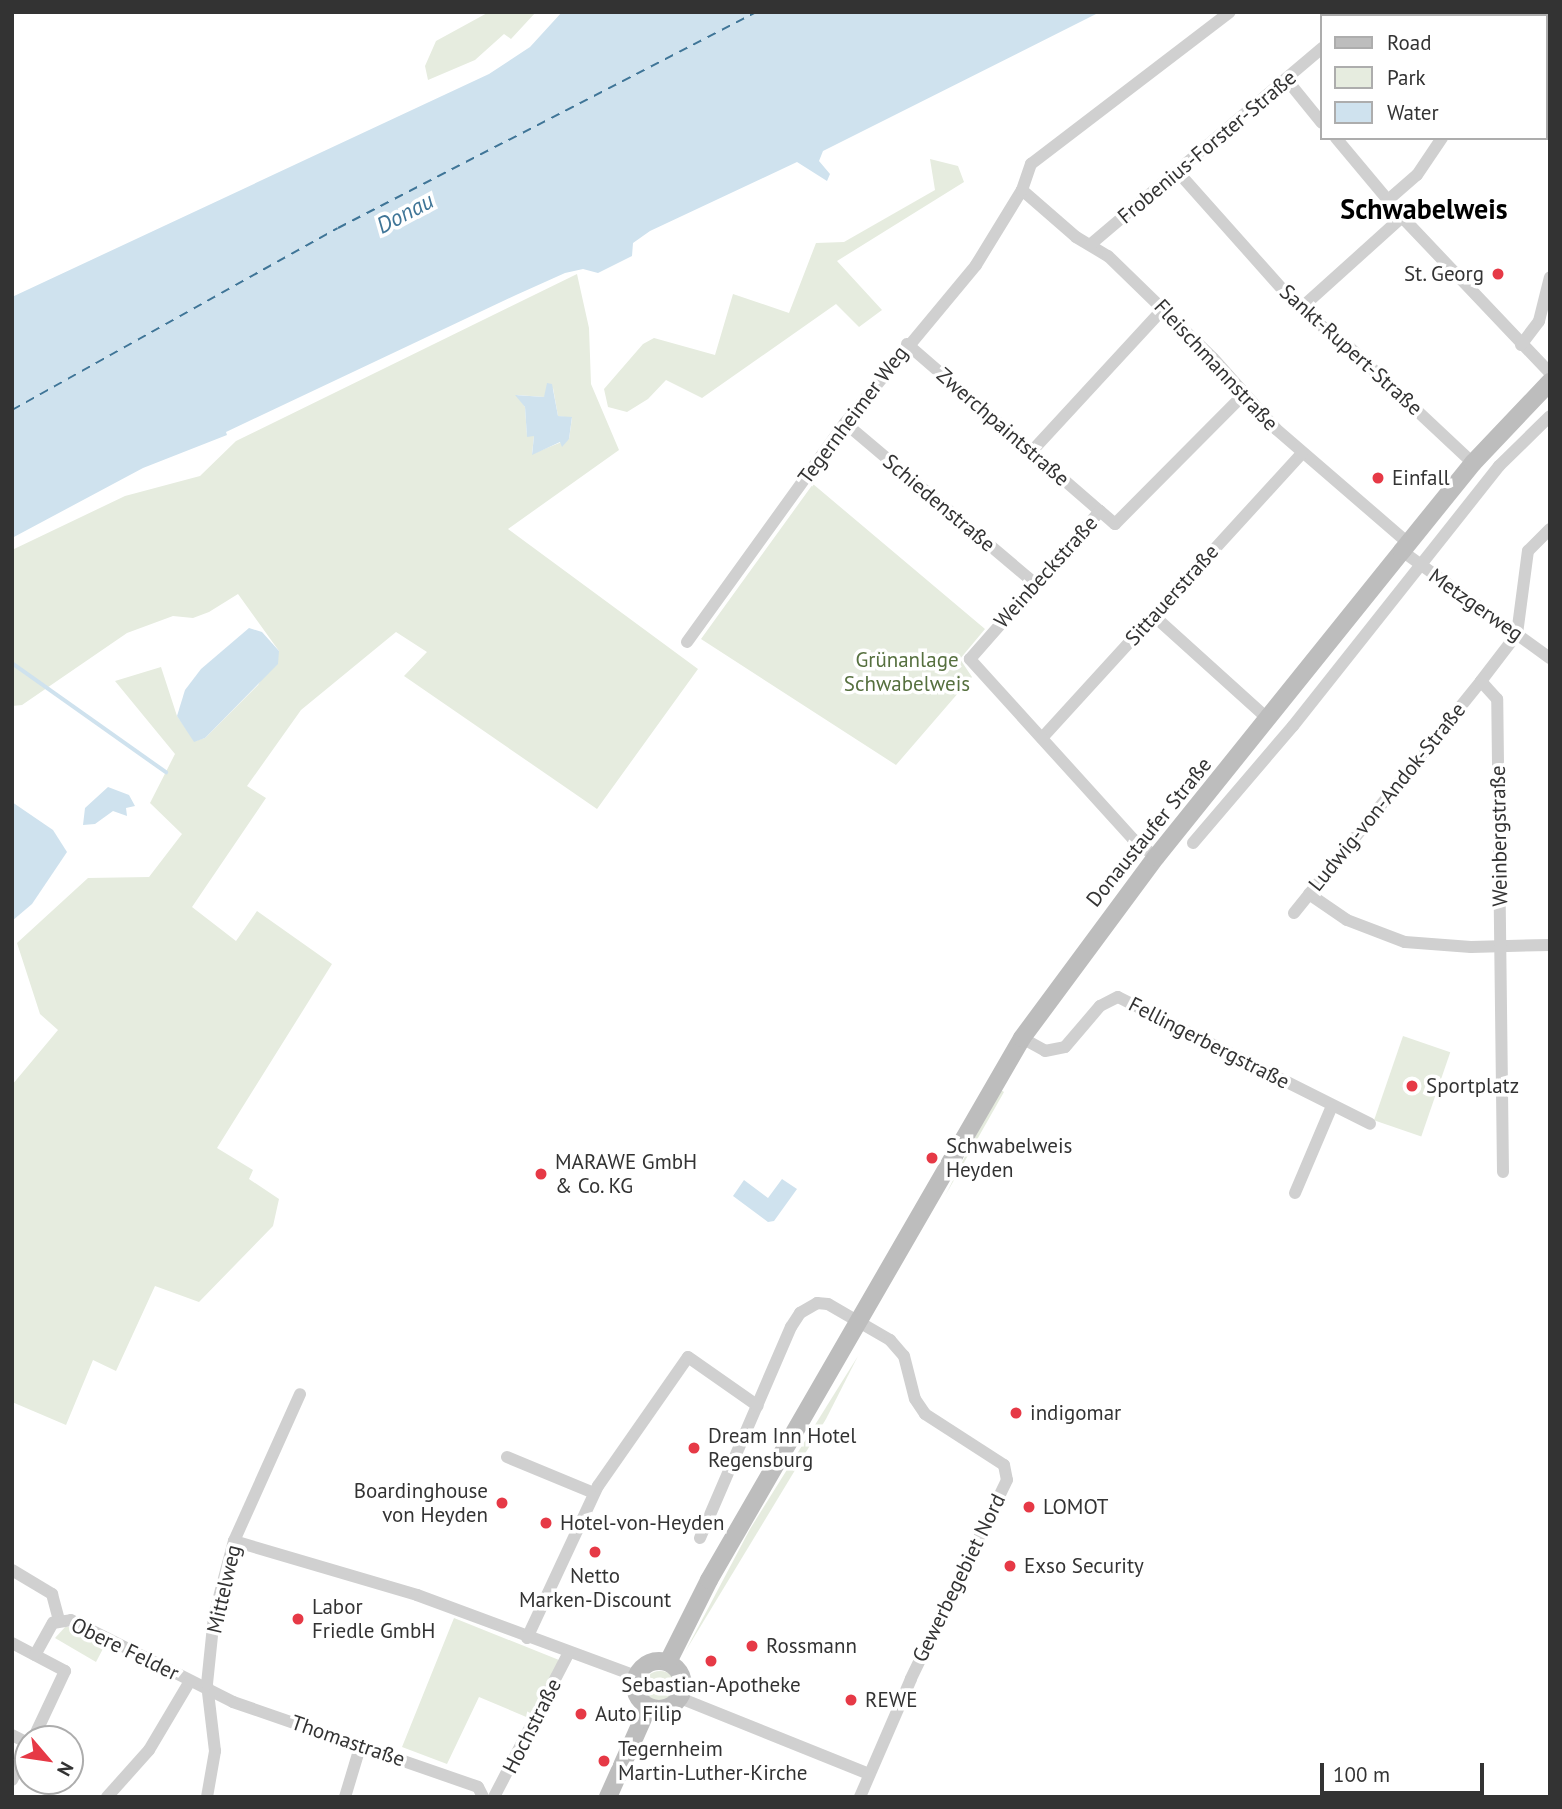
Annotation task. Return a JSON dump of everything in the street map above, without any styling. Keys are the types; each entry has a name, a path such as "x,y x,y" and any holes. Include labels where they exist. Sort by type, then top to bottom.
{"main road":[{"name":"Donaustaufer Straße","path":"668,1662 709,1580 1022,1038 1156,858 1405,547 1473,463 1550,382"},
{"path":"668,1662 683,1682 680,1698 669,1707 648,1707 637,1697 636,1676 646,1664 668,1662"},
{"path":"608,1797 648,1707"}],"street":[{"name":"Tegernheimer Weg","path":"687,642 845,423 907,344 975,265 1021,190 1031,164 1230,12"},
{"name":"Frobenius-Forster-Straße","path":"1091,244 1320,50"},
{"path":"1287,80 1320,120"},
{"path":"1338,140 1402,217 1550,373"},
{"path":"1388,200 1417,175 1441,140"},
{"name":"Sankt-Rupert-Straße","path":"1177,171 1300,309 1350,348 1473,463"},
{"name":"Fleischmannstraße","path":"1021,190 1091,244 1164,308 1302,453 1405,547"},
{"path":"1300,309 1402,217"},
{"path":"1521,345 1539,321 1550,277"},
{"path":"1032,451 1164,308"},
{"name":"Zwerchpaintstraße","path":"907,344 1100,511"},
{"name":"Weinbeckstraße","path":"1042,738 970,659 1033,582 1100,511 1115,524 1244,394"},
{"name":"Donaustaufer Straße","path":"1193,843 1293,726 1418,563 1499,466 1550,416"},
{"name":"Schiedenstraße","path":"845,423 1033,582"},
{"name":"Sittauerstraße","path":"1042,738 1302,453"},
{"path":"1481,681 1517,634 1528,551 1550,529"},
{"name":"Metzgerweg","path":"1405,547 1418,563 1550,658"},
{"path":"1154,615 1269,720"},
{"name":"Ludwig-von-Andok-Straße","path":"1294,913 1481,681"},
{"name":"Weinbergstraße","path":"1481,681 1497,699 1503,1172"},
{"path":"1042,738 1133,839 1156,858"},
{"path":"1309,894 1347,920 1386,937 1431,946 1550,945"},
{"name":"Fellingerbergstraße","path":"1022,1038 1045,1051 1065,1047 1100,1006 1118,997 1370,1124"},
{"path":"1295,1193 1332,1106"},
{"path":"700,1538 791,1328 808,1306 828,1304 858,1321"},
{"name":"Gewerbegebiet Nord","path":"858,1321 898,1348 908,1365 915,1399 931,1420 1000,1460 1007,1473 860,1797"},
{"path":"527,1638 594,1493 688,1357 758,1406"},
{"name":"Mittelweg","path":"207,1797 215,1751 208,1691 214,1616 234,1541 300,1394"},
{"path":"507,1457 594,1493"},
{"path":"234,1541 417,1595 568,1654 636,1676"},
{"name":"Obere Felder","path":"12,1570 52,1594 59,1620"},
{"name":"Obere Felder","path":"35,1655 48,1628 59,1620 71,1620 208,1691"},
{"path":"12,1643 65,1671 40,1725"},
{"name":"Hochstraße","path":"494,1797 568,1654"},
{"name":"Obere Felder","path":"107,1797 149,1750 190,1681"},
{"name":"Thomastraße","path":"208,1691 478,1787 483,1797"},
{"path":"680,1698 869,1774"},
{"path":"345,1797 361,1744"}],"green space":[{"path":"489,12 536,12 511,39 504,34 475,60 428,80 425,66 436,41"},
{"path":"930,159 958,166 964,182 837,261 882,310 859,327 836,304 702,398 666,380 648,399 627,412 608,407 604,389 643,344 654,338 715,355 733,294 789,313 816,243 844,242 935,190"},
{"path":"577,274 589,328 591,384 619,450 508,529 698,669 597,809 404,676 427,652 396,632 301,710 247,786 266,798 192,907 236,941 257,911 332,964 217,1148 253,1170 249,1179 279,1199 273,1226 199,1302 155,1286 116,1371 93,1360 66,1425 12,1402 12,1085 58,1030 40,1014 17,943 88,878 149,877 182,834 150,803 175,754 115,681 161,667 177,716 195,741 205,738 258,685 279,651 238,594 209,612 193,618 173,616 127,633 22,705 12,706 12,550 125,496 200,476 236,441","holes":["553,388 558,416 572,418 569,439 532,454 534,436 527,436 525,407 517,395 544,397"]},
{"name":"Grünanlage Schwabelweis","path":"813,484 985,629 960,659 972,677 896,765 701,639"},
{"name":"Sportplatz","path":"1403,1036 1450,1052 1421,1136 1374,1120"},
{"path":"1001,1090 1004,1092 945,1196 981,1125"},
{"path":"858,1356 826,1419 685,1652 750,1529"},
{"path":"454,1618 559,1660 531,1719 479,1697 447,1764 402,1747"},
{"path":"66,1626 106,1643 96,1662 55,1638"},
{"path":"660,1671 672,1676 677,1688 672,1700 660,1705 648,1700 643,1688 648,1676"}],"water":[{"name":"Donau","path":"562,12 1100,12 823,151 819,161 830,174 827,181 797,162 650,231 633,243 632,256 598,273 583,269 565,273 516,295 226,432 227,435 143,468 12,538 12,297 489,74 530,47"},
{"path":"547,383 552,384 558,416 572,417 569,439 562,447 560,442 532,455 534,436 527,437 525,407 515,395 544,397"},
{"path":"249,628 262,632 279,651 278,664 205,738 194,742 177,716 185,690 201,669"},
{"path":"108,787 129,795 135,806 126,808 127,816 113,811 95,824 83,825 85,808"},
{"path":"12,802 53,830 67,852 32,904 12,921"},
{"path":"782,1179 797,1189 774,1221 768,1222 733,1196 744,1180 768,1198"}],"waterway":[{"path":"12,663 166,772"}],"ferry route":[{"path":"12,410 338,228 756,12"}],"place":[{"name":"St. Georg","path":"1498,274"},
{"name":"Einfall","path":"1378,478"},
{"name":"Sportplatz","path":"1412,1086"},
{"name":"Schwabelweis Heyden","path":"932,1158"},
{"name":"MARAWE GmbH & Co. KG","path":"541,1174"},
{"name":"indigomar","path":"1016,1413"},
{"name":"Dream Inn Hotel Regensburg","path":"694,1448"},
{"name":"Boardinghouse von Heyden","path":"502,1503"},
{"name":"LOMOT","path":"1029,1507"},
{"name":"Hotel-von-Heyden","path":"546,1523"},
{"name":"Netto Marken-Discount","path":"595,1552"},
{"name":"Exso Security","path":"1010,1566"},
{"name":"Labor Friedle GmbH","path":"298,1619"},
{"name":"Rossmann","path":"752,1646"},
{"name":"Sebastian-Apotheke","path":"711,1661"},
{"name":"REWE","path":"851,1700"},
{"name":"Auto Filip","path":"581,1714"},
{"name":"Tegernheim Martin-Luther-Kirche","path":"604,1761"}],"district":[{"name":"Schwabelweis","path":"1424,209"}]}
